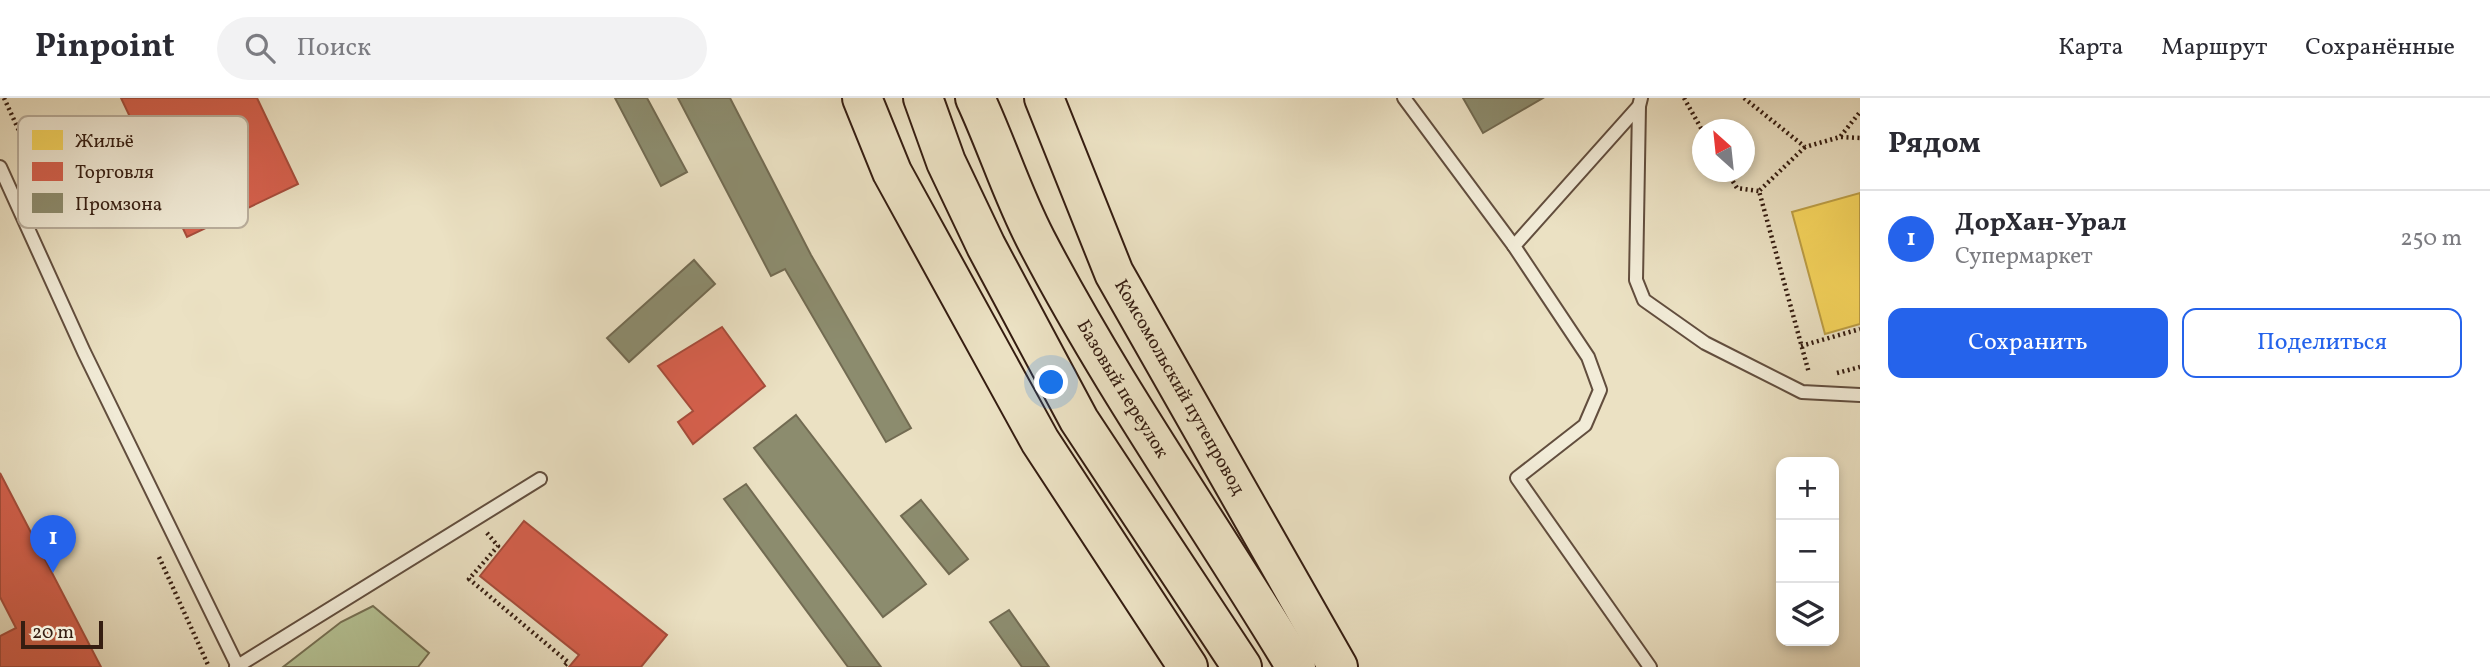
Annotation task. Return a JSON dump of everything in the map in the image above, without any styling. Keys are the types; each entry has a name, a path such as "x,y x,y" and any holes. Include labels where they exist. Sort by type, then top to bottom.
{"main road":[{"path":"862,98 892,172 1040,442 1188,667"},
{"path":"923,98 946,162 980,234 1079,420 1242,667"},
{"name":"Базовый переулок","path":"975,98 994,139 1014,196 1037,241 1123,392 1296,667"},
{"name":"Комсомольский путепровод","path":"1046,103 1114,272 1338,667"}],"lane":[{"path":"1404,98 1514,246 1588,357 1600,390 1585,425 1517,478 1650,667"},
{"path":"1514,246 1640,102"},
{"path":"1640,102 1636,280 1644,300 1705,343 1802,392 1860,395"},
{"path":"0,167 18,207"},
{"path":"28,228 84,352 237,667 540,479"}],"path":[{"path":"4,98 18,129"},
{"path":"1684,98 1696,119"},
{"path":"1744,98 1805,147"},
{"path":"1840,137 1860,112"},
{"path":"1759,191 1805,147 1840,137 1860,138"},
{"path":"1733,182 1737,188 1759,191"},
{"path":"1759,191 1810,379"},
{"path":"1801,346 1860,329"},
{"path":"1835,373 1860,367"},
{"path":"484,529 498,545 469,579 568,662 563,667"}],"green space":[{"path":"373,606 429,653 418,667 283,667 341,622"}],"building: Жильё":[{"path":"1860,193 1860,324 1825,334 1792,212"}],"building: Торговля":[{"path":"121,98 257,98 298,184 248,208 248,116 130,116"},
{"path":"183,228 206,228 187,237"},
{"path":"722,327 765,386 693,444 678,422 693,411 658,366"},
{"path":"0,473 101,667 0,667 0,636 16,628 0,597"},
{"path":"524,521 667,635 641,667 569,667 579,655 480,576"}],"building: Промзона":[{"path":"615,98 647,98 687,172 661,186"},
{"path":"678,98 730,98 811,255 911,428 886,442 785,269 771,276"},
{"path":"1463,98 1543,98 1483,133"},
{"path":"694,260 715,284 629,362 607,338"},
{"path":"796,415 926,584 883,617 754,448"},
{"path":"746,484 881,667 848,667 724,499"},
{"path":"921,500 968,559 949,574 901,516"},
{"path":"1009,610 1049,667 1022,667 990,622"}],"place":[{"name":"ДорХан-Урал","path":"53,573"}]}
